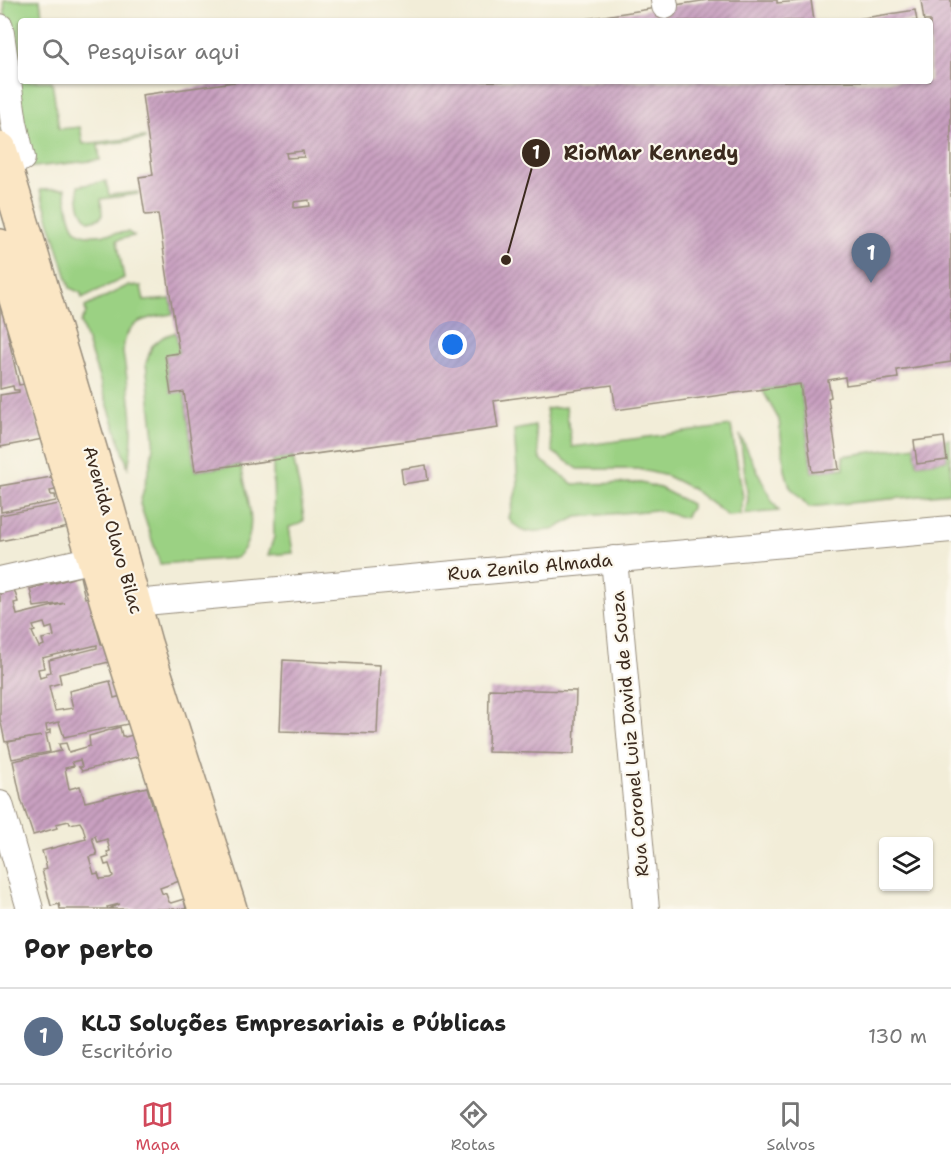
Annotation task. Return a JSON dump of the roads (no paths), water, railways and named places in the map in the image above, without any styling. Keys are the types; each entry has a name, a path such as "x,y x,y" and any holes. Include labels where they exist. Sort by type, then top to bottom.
{"street":[{"path":"0,27 14,123 11,153"},
{"name":"Avenida Olavo Bilac","path":"11,153 108,509 121,606 206,909"},
{"name":"Avenida Olavo Bilac","path":"0,246 94,559 145,643 230,909"},
{"path":"63,454 93,508 98,511 108,509"},
{"name":"Rua Zenilo Almada","path":"121,606 951,528"},
{"path":"0,580 94,559"},
{"name":"Rua Coronel Luiz David de Souza","path":"614,559 646,909"},
{"path":"0,804 30,909"}],"place":[{"name":"RioMar Kennedy","path":"506,260"},
{"name":"KLJ Soluções Empresariais e Públicas","path":"871,283"}]}
